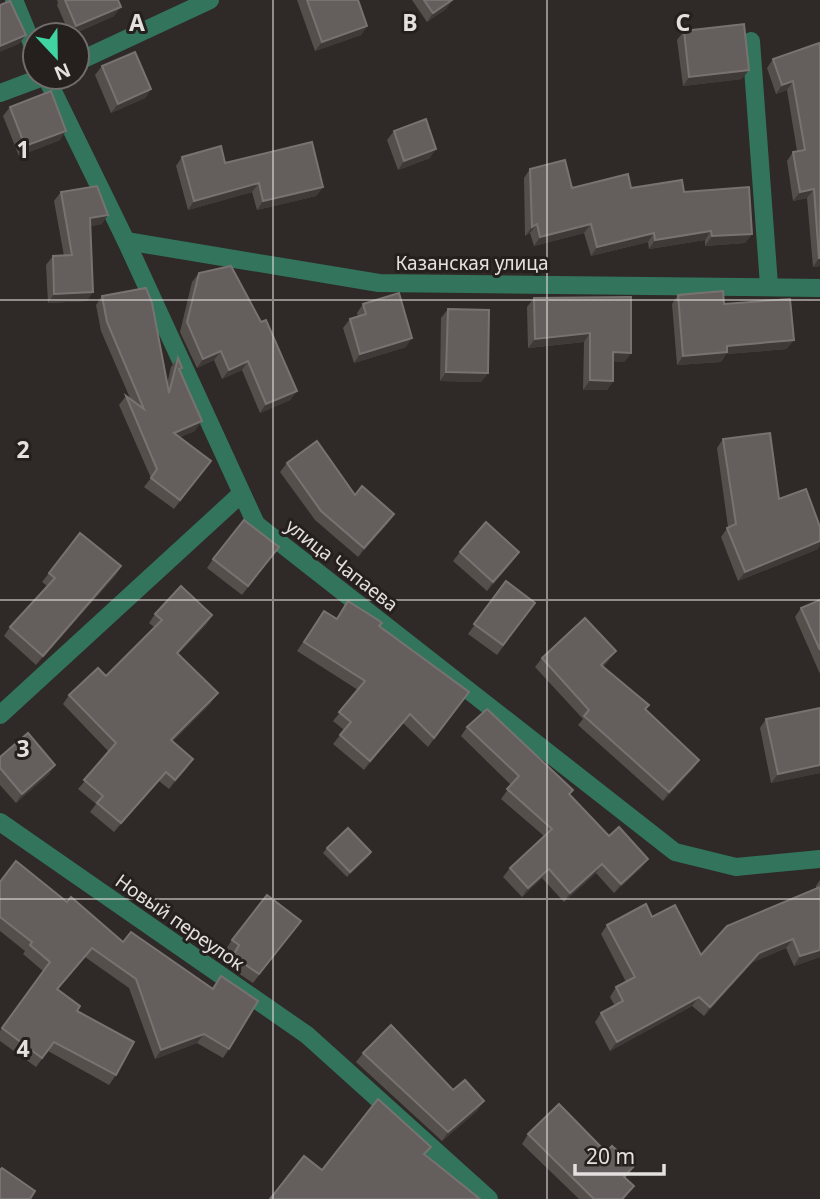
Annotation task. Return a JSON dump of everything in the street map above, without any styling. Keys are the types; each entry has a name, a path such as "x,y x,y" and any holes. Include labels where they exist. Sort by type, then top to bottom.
{"street":[{"path":"14,0 23,21"},
{"path":"91,55 210,0"},
{"path":"751,41 769,285"},
{"path":"0,93 21,86"},
{"name":"улица Чапаева","path":"52,91 126,241 256,524 675,852 736,867 820,859"},
{"name":"Казанская улица","path":"126,241 379,284 769,285 820,288"},
{"path":"0,715 241,494"},
{"name":"Новый переулок","path":"0,822 307,1035 489,1199"}],"building":[{"path":"65,0 118,0 121,7 88,21 74,21"},
{"path":"307,0 358,0 367,26 322,42"},
{"path":"424,0 452,0 433,13"},
{"path":"10,1 21,24 21,37 0,46 0,5"},
{"path":"744,24 749,70 689,77 684,31"},
{"path":"819,43 820,258 814,189 800,192 793,152 805,150 793,81 782,85 773,59"},
{"path":"135,52 151,89 118,104 102,66"},
{"path":"51,91 66,131 25,146 10,107"},
{"path":"426,119 436,149 404,161 394,131"},
{"path":"312,142 323,187 263,201 259,183 194,201 182,157 221,146 225,163"},
{"path":"565,160 572,188 628,174 631,188 682,180 684,192 749,187 752,234 712,236 711,231 655,240 654,233 597,247 591,224 540,237 537,224 532,227 530,169"},
{"path":"97,186 108,215 90,218 93,292 54,294 53,256 72,255 61,192"},
{"path":"231,266 261,322 266,320 297,391 266,404 248,361 229,370 221,351 203,359 187,322 199,273"},
{"path":"146,288 152,303 169,393 178,358 182,368 179,369 202,421 174,433 211,461 180,500 151,478 157,469 126,396 144,409 107,322 102,296"},
{"path":"723,291 724,304 790,299 794,340 727,346 727,352 683,356 678,295"},
{"path":"399,293 412,338 360,354 350,319 366,314 363,304"},
{"path":"631,297 631,353 613,352 613,381 590,380 590,333 535,339 534,298"},
{"path":"448,309 489,310 488,373 446,372"},
{"path":"770,433 779,499 806,489 820,527 820,541 745,572 727,528 736,524 723,439"},
{"path":"317,441 355,495 362,486 394,514 364,548 321,511 287,463"},
{"path":"244,520 279,547 248,586 213,559"},
{"path":"486,522 519,552 493,582 460,552"},
{"path":"80,533 121,566 43,656 10,627 55,578 49,573"},
{"path":"506,581 535,603 503,645 474,624"},
{"path":"181,586 212,615 177,653 218,693 171,740 193,759 175,780 166,772 121,823 97,803 103,796 84,780 116,743 69,695 98,668 106,676 162,620 155,614"},
{"path":"820,600 820,650 801,608"},
{"path":"348,601 382,623 379,626 469,692 434,738 410,714 370,761 340,735 351,722 339,712 365,681 304,642 324,611 337,619"},
{"path":"585,618 616,651 601,665 649,705 645,709 699,760 669,792 584,716 589,710 542,658"},
{"path":"820,708 820,765 778,774 766,719"},
{"path":"487,709 573,790 569,794 609,836 619,827 648,859 621,884 602,864 570,893 549,869 528,888 510,868 552,829 507,789 519,776 467,727"},
{"path":"28,733 55,765 22,794 0,768 0,757"},
{"path":"348,828 371,852 350,872 327,848"},
{"path":"16,861 67,902 71,897 123,942 131,932 213,989 221,976 258,1001 229,1049 204,1034 161,1050 136,979 92,948 57,989 80,1006 77,1011 134,1042 116,1075 54,1042 42,1058 2,1028 50,962 30,945 32,942 0,917 0,882"},
{"path":"820,887 820,950 800,956 793,939 759,953 710,1007 699,997 617,1042 601,1013 623,1001 616,987 635,977 607,925 646,904 652,917 675,905 701,955 727,926"},
{"path":"267,895 301,921 259,974 233,956 239,945 232,940"},
{"path":"391,1025 453,1090 465,1080 484,1101 448,1132 363,1053"},
{"path":"378,1099 431,1147 424,1154 480,1199 270,1199 304,1156 322,1170"},
{"path":"559,1104 606,1152 612,1146 634,1166 624,1177 634,1186 622,1199 594,1199 528,1134"},
{"path":"2,1168 35,1191 30,1199 0,1198"}]}
